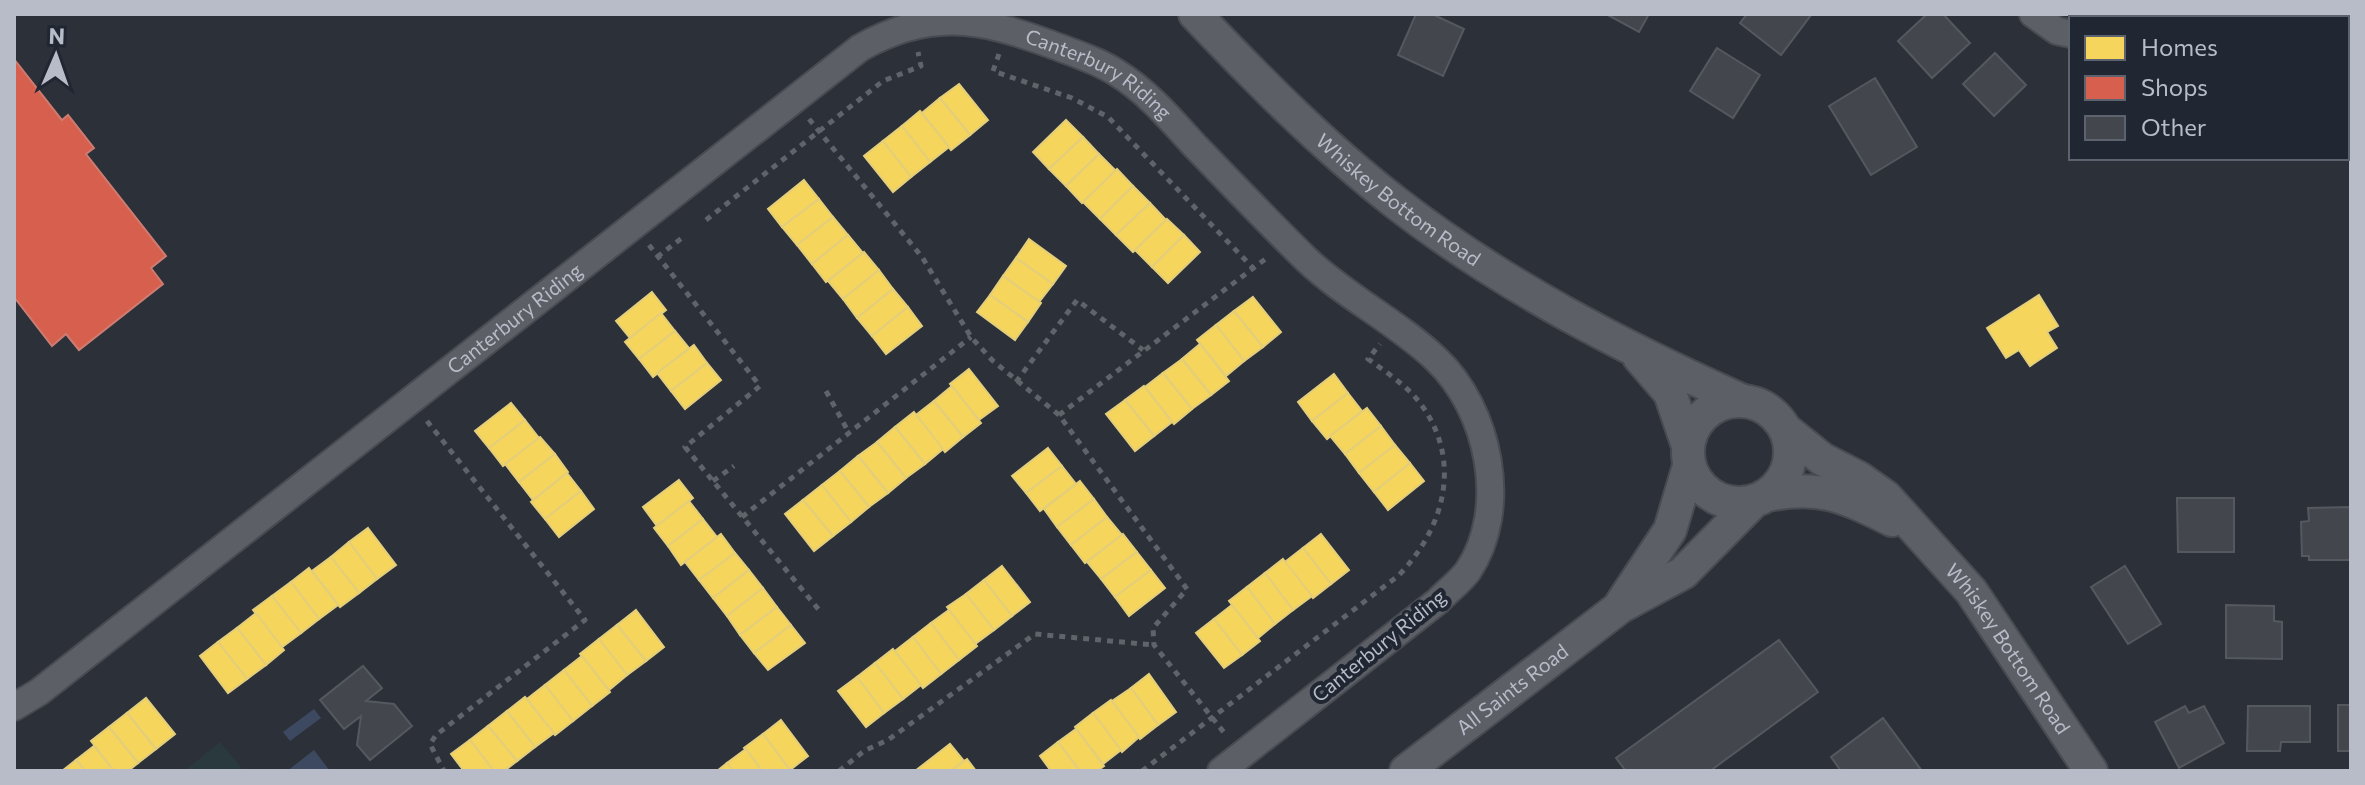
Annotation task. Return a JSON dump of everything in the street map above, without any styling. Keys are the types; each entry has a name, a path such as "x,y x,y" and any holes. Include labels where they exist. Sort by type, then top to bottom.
{"street":[{"name":"Whiskey Bottom Road","path":"1195,14 1259,81 1394,202 1508,280 1631,348 1743,401"},
{"path":"2033,14 2057,31 2069,34"},
{"name":"Canterbury Riding","path":"14,707 39,692 860,48 889,32 917,24 958,20 997,25 1083,56 1117,73 1148,97 1313,266 1412,338 1458,383 1474,415 1485,449 1489,512 1482,542 1467,572 1438,601 1231,763"},
{"name":"Whiskey Bottom Road","path":"1631,348 1670,393 1688,456"},
{"path":"1743,401 1763,407 1786,430 1790,448 1789,466 1780,484 1761,498 1734,504 1715,498 1701,488 1688,456 1694,427 1706,413 1726,403 1743,401"},
{"name":"Whiskey Bottom Road","path":"1786,430 1822,459 1859,478 1886,497 1971,591 2091,771"},
{"name":"All Saints Road","path":"1620,607 1670,530 1688,456"},
{"name":"Whiskey Bottom Road","path":"1761,498 1810,489 1829,492 1916,533"},
{"name":"All Saints Road","path":"1406,771 1620,607 1683,573 1761,498"}],"path":[{"path":"706,220 883,81 921,66 916,44"},
{"path":"993,44 1002,47 993,71 1072,98 1108,117 1253,268"},
{"path":"793,99 922,257 971,337 1016,382 1059,415 1187,589 1153,628 1154,645 1212,717 1231,763"},
{"path":"642,238 760,386 685,447 819,610"},
{"path":"657,257 682,238"},
{"path":"1059,415 1288,241"},
{"path":"1016,382 1077,300 1143,350"},
{"path":"742,517 971,337"},
{"path":"1142,771 1398,576 1419,554 1439,517 1445,481 1443,445 1420,402 1405,386 1368,359 1382,340"},
{"path":"826,391 849,433"},
{"path":"421,414 585,620 436,735 430,744 444,771"},
{"path":"713,481 734,466"},
{"path":"839,771 864,751 888,740 1035,634 1154,645"}],"shaded area":[{"path":"220,742 244,771 184,771"}],"water":[{"path":"314,709 321,718 290,741 283,732"},
{"path":"314,750 330,771 287,771"}],"building: Homes":[{"path":"959,84 988,120 970,135 940,98"},
{"path":"940,98 970,135 951,150 922,113"},
{"path":"920,111 949,147 930,162 902,126"},
{"path":"1066,120 1083,137 1049,169 1033,152"},
{"path":"902,126 930,162 911,177 883,141"},
{"path":"1083,137 1099,154 1066,186 1049,169"},
{"path":"883,141 911,177 893,192 864,156"},
{"path":"1099,154 1116,171 1082,203 1066,186"},
{"path":"1117,169 1133,186 1100,219 1083,202"},
{"path":"804,180 819,199 782,227 768,209"},
{"path":"1133,186 1150,203 1116,235 1100,219"},
{"path":"819,199 833,217 797,245 782,227"},
{"path":"1150,203 1166,220 1133,252 1116,235"},
{"path":"833,217 848,235 812,264 797,245"},
{"path":"1167,219 1184,235 1152,267 1135,250"},
{"path":"848,235 863,253 826,282 812,264"},
{"path":"1184,235 1200,252 1168,283 1152,267"},
{"path":"1029,239 1066,266 1053,284 1016,258"},
{"path":"864,252 879,270 843,299 828,281"},
{"path":"1016,258 1053,284 1039,302 1003,276"},
{"path":"879,270 893,289 857,318 843,299"},
{"path":"1003,276 1041,303 1028,322 990,295"},
{"path":"893,289 908,307 872,336 857,318"},
{"path":"652,292 666,310 630,338 616,321"},
{"path":"990,295 1028,322 1015,340 977,312"},
{"path":"2039,295 2058,326 2047,332 2057,348 2030,366 2019,350 2006,358 1987,328"},
{"path":"1253,297 1281,332 1263,347 1234,311"},
{"path":"908,307 922,326 886,354 872,336"},
{"path":"1234,311 1263,347 1244,361 1216,325"},
{"path":"661,313 675,331 639,359 625,342"},
{"path":"1216,325 1244,361 1226,376 1197,340"},
{"path":"675,331 689,348 653,377 639,359"},
{"path":"1200,344 1229,381 1211,395 1182,359"},
{"path":"694,345 707,363 671,391 657,373"},
{"path":"1182,359 1211,395 1192,409 1163,373"},
{"path":"707,363 721,380 685,409 671,391"},
{"path":"969,369 998,406 979,420 950,384"},
{"path":"1163,373 1192,409 1174,424 1145,387"},
{"path":"1334,374 1348,393 1312,421 1298,402"},
{"path":"952,386 981,423 963,437 934,401"},
{"path":"1144,386 1172,422 1154,436 1125,400"},
{"path":"1348,393 1362,411 1327,439 1312,421"},
{"path":"1125,400 1154,436 1135,451 1106,414"},
{"path":"934,401 963,437 945,452 916,415"},
{"path":"511,403 525,420 489,448 475,431"},
{"path":"1367,408 1381,426 1345,454 1330,436"},
{"path":"914,412 943,449 925,464 895,427"},
{"path":"525,420 539,438 503,466 489,448"},
{"path":"1381,426 1395,445 1359,473 1345,454"},
{"path":"895,427 925,464 906,478 877,442"},
{"path":"540,437 555,454 519,482 505,464"},
{"path":"877,442 906,478 888,493 858,456"},
{"path":"1395,445 1410,463 1374,492 1359,473"},
{"path":"1048,448 1062,466 1026,493 1012,476"},
{"path":"555,454 568,472 533,500 519,482"},
{"path":"858,456 888,493 869,507 840,471"},
{"path":"1410,463 1424,481 1388,510 1374,492"},
{"path":"1062,466 1076,484 1040,511 1026,493"},
{"path":"840,471 869,507 851,522 822,485"},
{"path":"567,473 581,491 545,519 531,502"},
{"path":"679,480 693,498 657,526 643,507"},
{"path":"1080,481 1094,499 1057,527 1044,509"},
{"path":"822,485 851,522 833,536 803,500"},
{"path":"581,491 594,509 559,537 545,519"},
{"path":"1094,499 1107,517 1071,545 1057,527"},
{"path":"803,500 833,536 814,551 785,514"},
{"path":"689,501 703,519 668,546 654,528"},
{"path":"1107,517 1122,535 1085,563 1071,545"},
{"path":"703,519 717,537 681,565 668,546"},
{"path":"368,528 396,565 377,579 349,542"},
{"path":"721,534 735,553 699,580 685,562"},
{"path":"1123,534 1137,552 1101,579 1087,562"},
{"path":"1321,534 1349,570 1331,584 1303,548"},
{"path":"349,542 377,579 359,593 331,557"},
{"path":"1303,548 1331,584 1313,598 1285,562"},
{"path":"1137,552 1151,570 1115,597 1101,579"},
{"path":"735,553 749,570 713,598 699,580"},
{"path":"331,557 359,593 340,607 312,571"},
{"path":"1283,559 1312,596 1293,610 1265,573"},
{"path":"1002,566 1030,602 1012,616 984,580"},
{"path":"309,568 338,605 319,619 291,582"},
{"path":"749,570 763,588 727,616 713,598"},
{"path":"1151,570 1165,588 1129,616 1115,597"},
{"path":"1265,573 1293,610 1275,624 1247,587"},
{"path":"984,580 1012,616 994,630 966,594"},
{"path":"291,582 319,619 301,633 272,596"},
{"path":"1247,587 1275,624 1258,638 1229,601"},
{"path":"763,588 777,607 740,635 727,616"},
{"path":"966,594 994,630 975,644 947,607"},
{"path":"272,596 301,633 282,647 253,610"},
{"path":"1232,605 1260,641 1242,655 1214,619"},
{"path":"777,607 791,625 754,653 740,635"},
{"path":"636,610 664,647 646,661 617,625"},
{"path":"949,610 977,646 959,660 931,623"},
{"path":"256,613 284,650 266,665 237,628"},
{"path":"1214,619 1242,655 1224,668 1196,633"},
{"path":"931,623 959,660 941,674 913,637"},
{"path":"617,625 646,661 627,675 599,639"},
{"path":"791,625 805,643 768,670 754,653"},
{"path":"237,628 266,665 247,679 218,642"},
{"path":"913,637 941,674 923,688 895,651"},
{"path":"599,639 627,675 609,690 580,654"},
{"path":"218,642 247,679 228,693 200,656"},
{"path":"893,649 921,685 903,699 875,663"},
{"path":"582,656 610,692 592,706 564,670"},
{"path":"875,663 903,699 884,713 857,677"},
{"path":"564,670 592,706 573,721 545,685"},
{"path":"1149,674 1176,712 1158,725 1131,688"},
{"path":"857,677 884,713 866,727 838,691"},
{"path":"545,685 573,721 555,735 527,699"},
{"path":"1131,688 1158,725 1140,739 1112,701"},
{"path":"525,697 554,733 535,747 507,711"},
{"path":"146,698 175,734 156,749 127,713"},
{"path":"1111,700 1139,737 1122,752 1093,713"},
{"path":"507,711 535,747 517,761 488,726"},
{"path":"127,713 156,749 138,763 109,727"},
{"path":"1093,713 1121,750 1103,764 1075,727"},
{"path":"781,720 808,756 790,770 763,734"},
{"path":"488,726 517,761 504,771 494,771 470,740"},
{"path":"109,727 138,763 128,771 114,771 91,741"},
{"path":"1076,729 1104,766 1097,771 1080,771 1058,742"},
{"path":"763,734 790,770 762,771 744,748"},
{"path":"470,740 494,771 464,771 451,754"},
{"path":"1058,742 1080,771 1051,771 1040,756"},
{"path":"950,744 964,761 951,771 915,771"},
{"path":"94,746 114,771 85,771 76,760"},
{"path":"746,749 762,771 733,771 727,763"},
{"path":"967,759 976,771 951,771 964,761"},
{"path":"76,760 85,771 62,771"},
{"path":"727,763 733,771 717,771"}],"building: Shops":[{"path":"14,59 62,120 68,115 94,148 86,154 166,256 151,268 163,284 79,350 66,334 52,346 14,297"}],"building: Other":[{"path":"1416,14 1432,14 1464,29 1443,76 1398,55"},
{"path":"1606,14 1649,14 1639,32"},
{"path":"1747,14 1811,15 1781,55 1740,23"},
{"path":"1927,14 1943,14 1970,43 1932,78 1898,41"},
{"path":"2351,34 2351,58 2349,56"},
{"path":"1717,48 1760,75 1733,118 1690,91"},
{"path":"1995,53 2026,85 1994,116 1963,84"},
{"path":"1875,78 1917,147 1871,175 1829,106"},
{"path":"2177,498 2234,498 2234,552 2178,552"},
{"path":"2351,507 2351,560 2309,560 2309,556 2302,556 2301,522 2309,521 2308,508"},
{"path":"2125,566 2161,624 2128,644 2091,587"},
{"path":"2226,605 2274,606 2274,621 2282,622 2282,659 2226,658"},
{"path":"1779,640 1818,692 1710,771 1626,771 1616,758"},
{"path":"363,666 382,688 366,701 394,704 412,726 370,760 357,745 361,716 344,729 320,700"},
{"path":"2338,705 2351,705 2351,751 2338,751"},
{"path":"2185,706 2189,713 2204,706 2224,743 2179,768 2155,722"},
{"path":"2248,706 2310,706 2310,742 2281,742 2280,751 2247,751"},
{"path":"1883,718 1922,771 1841,771 1831,757"}]}
